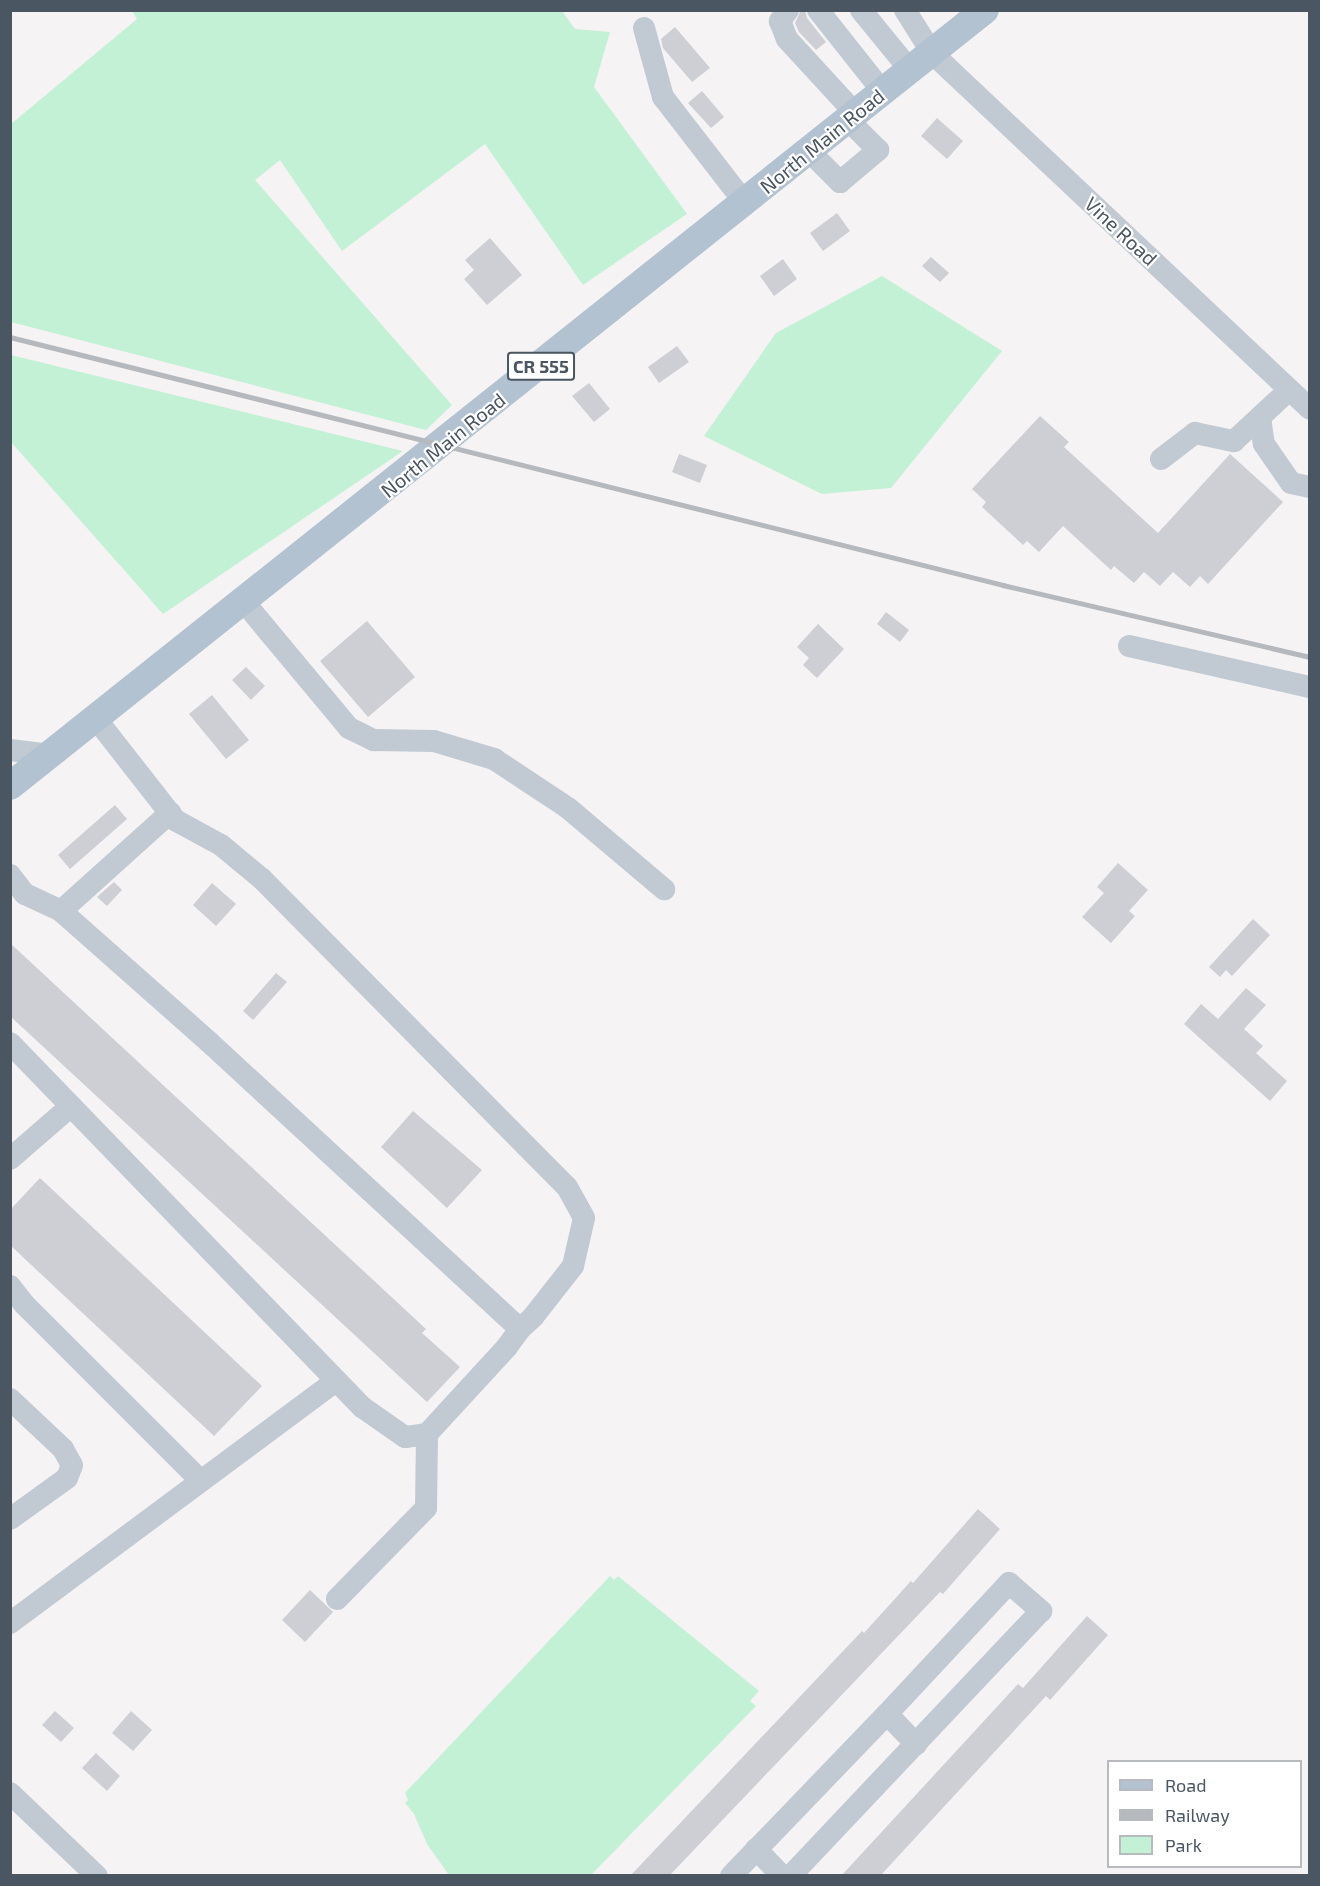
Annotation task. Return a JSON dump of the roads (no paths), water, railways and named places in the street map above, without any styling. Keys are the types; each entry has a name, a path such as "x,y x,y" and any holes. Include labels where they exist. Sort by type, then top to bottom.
{"main road":[{"name":"North Main Road","path":"10,786 97,720 985,10"}],"street":[{"path":"788,10 780,21 787,39 878,150 840,182 809,151"},
{"path":"818,10 883,92"},
{"path":"861,10 921,62"},
{"path":"905,10 921,62"},
{"path":"644,28 663,97 745,203"},
{"name":"Vine Road","path":"921,62 1310,409"},
{"path":"1161,459 1195,433 1234,441 1289,390"},
{"path":"1260,417 1264,444 1291,483 1310,487"},
{"path":"244,602 348,728 374,740 434,741 494,759 568,808 664,890"},
{"path":"1129,646 1310,687"},
{"path":"10,1043 362,1407 405,1437 427,1434 507,1347 573,1266 584,1218 567,1187 262,879 221,845 175,820 97,720"},
{"path":"10,750 51,755"},
{"path":"61,911 170,813"},
{"path":"10,874 18,901 61,911 209,1042 520,1329"},
{"path":"10,1159 71,1106"},
{"path":"10,1286 24,1304 201,1481"},
{"path":"10,1623 336,1381"},
{"path":"10,1399 63,1449 72,1464 67,1478 10,1519"},
{"path":"338,1599 426,1508 427,1434"},
{"path":"731,1875 887,1714 1009,1583 1041,1611 790,1875"},
{"path":"887,1714 916,1744"},
{"path":"10,1793 97,1875"},
{"path":"756,1850 782,1875"}],"railway":[{"path":"10,337 1003,585 1310,657"}]}
